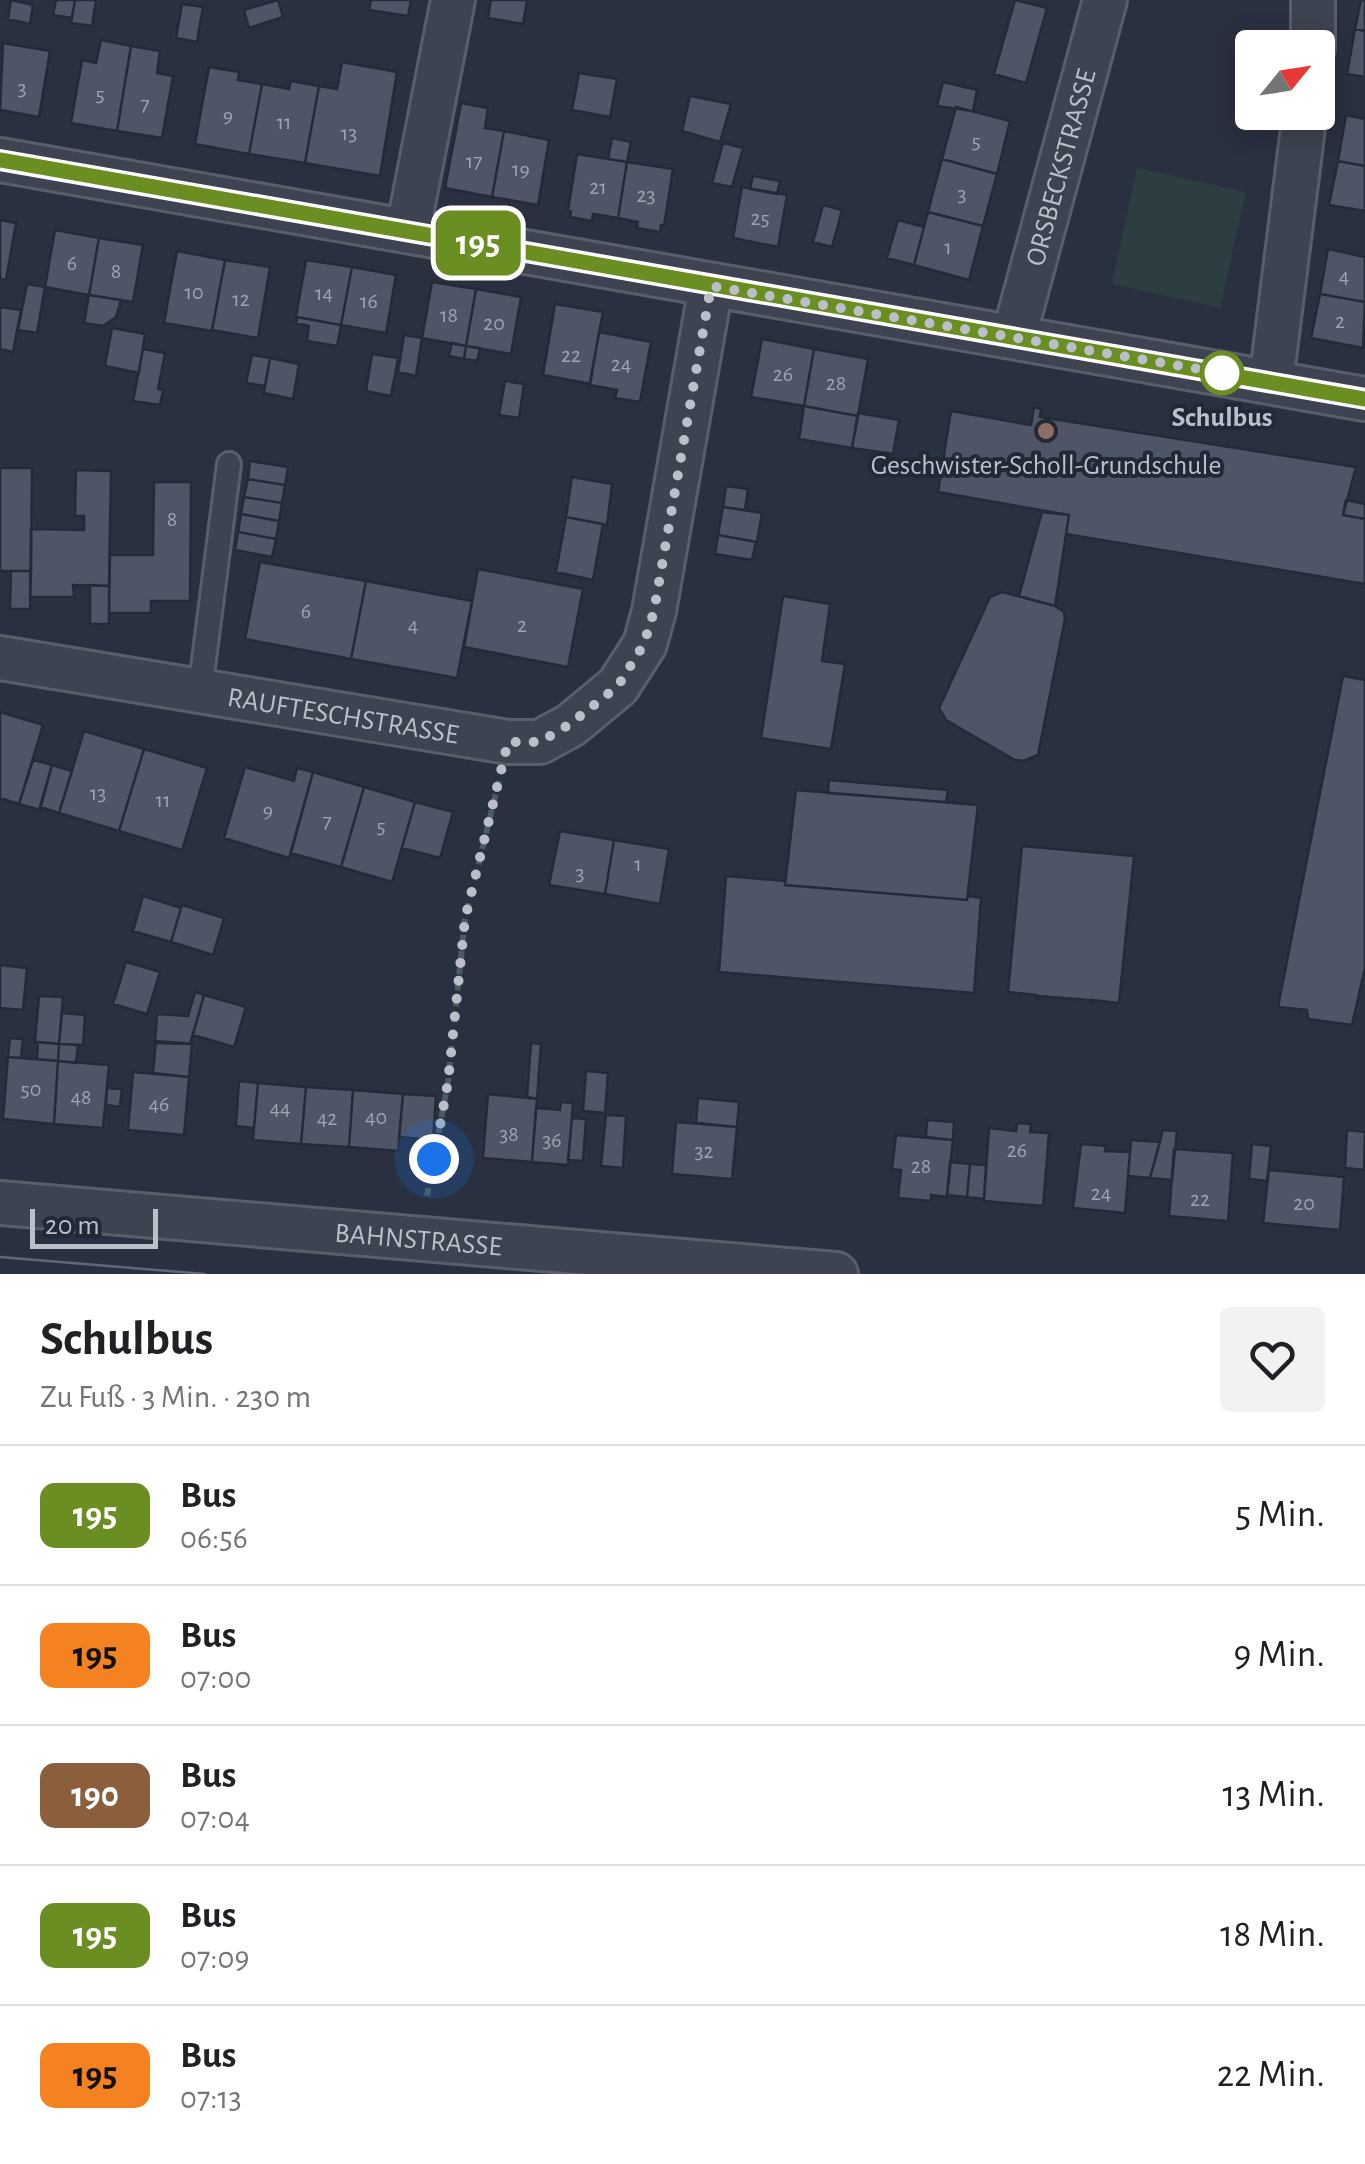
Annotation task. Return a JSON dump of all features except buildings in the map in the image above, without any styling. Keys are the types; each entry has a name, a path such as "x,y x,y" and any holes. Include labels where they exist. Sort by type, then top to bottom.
{"street":[{"path":"408,230 453,0"},
{"name":"ORSBECKSTRASSE","path":"1014,336 1106,0"},
{"path":"1313,0 1313,30"},
{"path":"1271,382 1303,130"},
{"path":"0,160 1365,399"},
{"name":"RAUFTESCHSTRASSE","path":"0,658 508,742 540,742 618,686 644,644 654,611 711,286"},
{"name":"BAHNSTRASSE","path":"0,1204 836,1274"}],"lane":[{"path":"200,692 230,464"}],"path":[{"path":"420,1237 448,1082 465,919 508,742"}],"shaded area":[{"path":"1137,168 1246,192 1220,308 1112,284"}],"tram line":[{"path":"0,1257 205,1274"}],"bus line":[{"name":"195","path":"0,160 1365,399"}],"place":[{"name":"Schulbus","path":"1222,373"},
{"name":"Geschwister-Scholl-Grundschule","path":"1046,431"}],"route":[{"path":"434,1159 448,1082 465,919 508,742 540,742 570,724 618,686 644,644 654,611 711,286 1222,373"}]}
